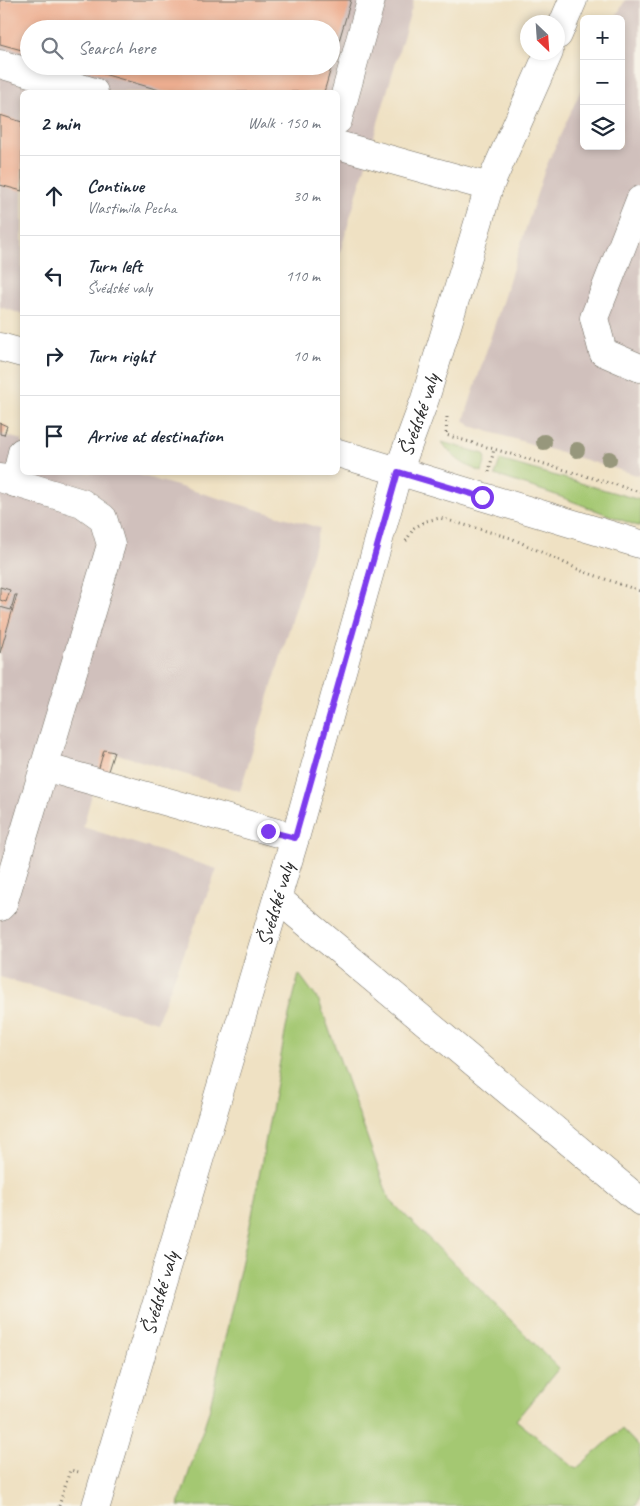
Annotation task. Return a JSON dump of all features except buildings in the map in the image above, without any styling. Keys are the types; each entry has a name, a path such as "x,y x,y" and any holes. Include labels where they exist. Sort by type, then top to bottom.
{"street":[{"path":"340,113 371,0"},
{"path":"565,19 573,0"},
{"name":"Švédské valy","path":"96,1506 91,1476 277,898 398,472 425,399 488,187 546,60"},
{"path":"0,64 20,70"},
{"path":"37,75 87,90"},
{"path":"340,146 488,187"},
{"path":"640,200 594,318 603,352 640,368"},
{"path":"0,347 20,352"},
{"path":"340,454 640,544"},
{"path":"0,907 3,904 111,545 103,518 82,502 7,480 20,456"},
{"path":"44,767 295,838"},
{"path":"277,898 640,1201"}],"path":[{"path":"425,399 448,408 446,435 640,492"},
{"path":"59,1506 70,1470 91,1476"}],"shaded area":[{"path":"0,0 414,0 340,252 340,90 20,90 20,313 0,307"},
{"path":"625,0 640,0 640,476 470,426 464,420 545,169 580,92 580,150 625,150 625,15 617,15"},
{"path":"0,434 20,439 20,475 140,475 320,528 240,791 104,750 83,827 217,869 157,1022 0,977"}],"green space":[{"path":"442,442 484,454 486,459 482,472 459,461"},
{"path":"500,460 640,500 640,527 553,494 495,475"},
{"path":"299,974 319,1001 389,1199 559,1368 516,1420 576,1469 622,1429 640,1448 640,1495 636,1506 178,1506 209,1411 252,1215 286,1028"}],"route":[{"path":"268,831 295,838 398,472 482,497"}]}
